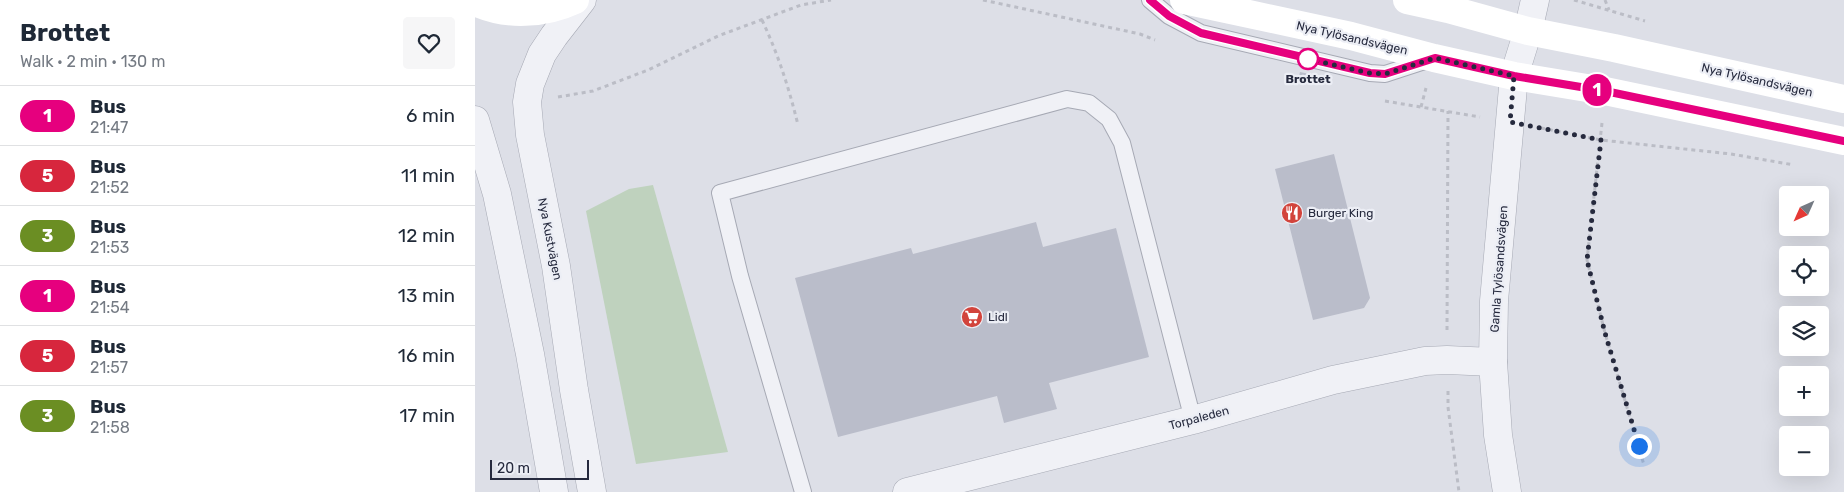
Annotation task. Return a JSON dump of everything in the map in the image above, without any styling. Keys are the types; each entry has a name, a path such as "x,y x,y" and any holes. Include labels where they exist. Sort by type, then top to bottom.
{"main road":[{"path":"475,2 502,10 523,12 545,10 575,0"},
{"name":"Nya Tylösandsvägen","path":"1184,0 1351,36 1514,76 1605,91 1844,141"},
{"name":"Nya Tylösandsvägen","path":"1407,0 1448,9 1528,32 1615,48 1844,99"}],"street":[{"name":"Nya Kustvägen","path":"581,0 542,54 530,84 527,102 530,135 556,266 574,390 592,492"},
{"name":"Gamla Tylösandsvägen","path":"1507,492 1498,435 1493,362 1494,301 1514,76 1528,32 1535,0"},
{"path":"475,120 497,194 530,354 554,492"},
{"name":"Torpaleden","path":"907,492 1193,420 1333,380 1425,360 1493,362"}],"lane":[{"path":"1150,0 1169,16 1201,33 1370,73 1385,74 1435,58"},
{"path":"803,492 740,276 719,193 1067,99 1089,103 1109,119 1123,143 1193,420"}],"path":[{"path":"551,99 593,91 648,70 718,36 801,5 831,0"},
{"path":"983,0 1141,34 1158,41"},
{"path":"1605,0 1609,10"},
{"path":"1615,48 1625,15"},
{"path":"762,20 776,50 791,94 798,124"},
{"path":"1605,91 1587,260 1605,333 1644,465"},
{"path":"1382,100 1601,140 1731,154 1797,165"},
{"path":"1448,111 1448,407 1459,492"}],"green space":[{"path":"653,185 728,452 636,464 586,211 629,189"}],"building":[{"path":"1300,72 1314,75 1312,84 1298,81"},
{"path":"1334,154 1370,298 1364,308 1313,320 1275,169"},
{"name":"Lidl","path":"1036,222 1043,247 1116,228 1149,357 1049,383 1057,409 1004,423 997,396 838,437 795,278 911,248 913,254"}],"bus line":[{"name":"1","path":"1150,0 1169,16 1201,33 1370,73 1385,74 1435,58 1514,76 1605,91 1844,141"}],"place":[{"name":"Brottet","path":"1308,59"},
{"name":"Burger King","path":"1292,213"},
{"name":"Lidl","path":"972,317"}],"route":[{"path":"1308,59 1370,73 1385,74 1435,58 1514,76 1510,122 1601,140 1587,260 1605,333 1639,446"}]}
